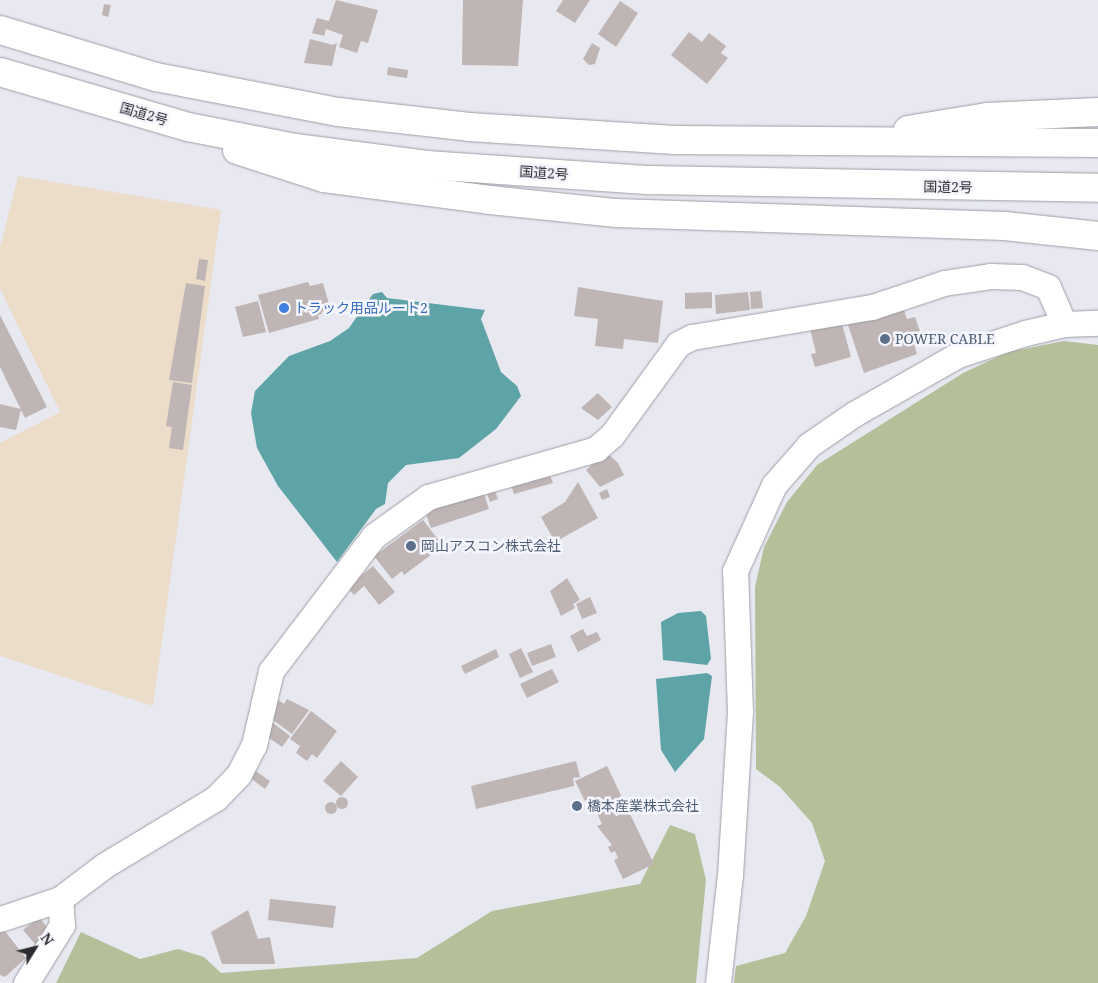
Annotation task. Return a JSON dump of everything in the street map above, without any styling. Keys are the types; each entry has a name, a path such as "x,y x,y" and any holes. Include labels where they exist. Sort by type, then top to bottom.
{"highway":[{"path":"0,30 156,77 338,112 469,126 606,136 831,144 1098,144"},
{"name":"国道2号","path":"0,72 188,127 295,148 427,165 639,179 1098,188"},
{"path":"831,144 987,117 1098,112"},
{"path":"188,127 254,158 324,178 490,200 616,213 1005,226 1098,236"}],"street":[{"path":"0,919 60,899 105,865 195,814 238,774 254,746 270,671 374,536 428,497 596,449 612,436 678,344 692,337 872,307 944,283 991,276 1022,277 1048,287 1064,324"},
{"path":"718,983 740,711 735,571 774,485 809,446 880,399 989,343 1064,324 1098,323"},
{"path":"26,983 62,925 60,899"}],"shaded area":[{"path":"18,176 221,210 153,706 0,656 0,443 60,412 0,289 0,248"}],"green space":[{"path":"1064,341 1098,345 1098,983 734,983 736,966 785,953 806,916 825,861 812,823 780,787 756,769 755,587 764,547 787,502 817,465 963,373 1008,352"},
{"path":"670,825 695,834 706,880 696,983 56,983 81,932 140,959 178,949 204,957 221,973 417,958 492,911 640,884"}],"water":[{"path":"382,292 387,298 485,310 481,319 501,372 517,386 521,396 496,429 459,458 406,465 388,483 385,504 376,509 337,562 278,486 257,448 251,413 255,391 289,356 330,341 349,328 373,294"},
{"path":"701,611 706,616 711,659 707,665 663,660 661,622 678,613"},
{"path":"707,673 712,676 704,739 675,772 661,750 656,679"}],"building":[{"path":"336,0 378,10 368,43 361,41 357,53 339,47 343,35 326,29 324,36 312,33 317,18 329,21"},
{"path":"463,0 523,0 518,66 462,65"},
{"path":"563,0 590,0 575,23 556,11"},
{"path":"620,1 638,13 616,47 598,34"},
{"path":"104,4 111,5 108,17 102,15"},
{"path":"689,32 702,42 709,33 726,46 721,53 728,58 707,84 671,55"},
{"path":"310,39 333,45 337,43 332,66 304,63"},
{"path":"592,43 600,48 595,64 589,65 583,59"},
{"path":"388,67 408,70 407,78 387,75"},
{"path":"199,259 208,260 205,281 196,279"},
{"path":"308,282 310,286 323,283 331,311 318,315 319,319 269,333 258,295"},
{"path":"186,283 205,286 192,383 169,380"},
{"path":"578,287 663,301 658,343 624,339 623,349 595,346 598,319 574,316"},
{"path":"761,291 763,308 751,309 750,292"},
{"path":"712,292 712,308 685,309 685,293"},
{"path":"748,292 750,310 716,314 715,295"},
{"path":"258,301 266,332 243,337 235,307"},
{"path":"903,307 907,319 915,317 921,334 912,337 917,354 864,373 848,325"},
{"path":"0,315 47,407 25,418 0,367"},
{"path":"841,320 851,357 815,367 811,354 816,353 810,329"},
{"path":"173,382 192,385 183,450 169,448 172,427 166,426"},
{"path":"598,393 612,407 598,420 581,408"},
{"path":"0,404 21,409 16,430 0,427"},
{"path":"606,452 618,463 624,475 600,487 586,470"},
{"path":"548,469 553,483 514,494 510,481"},
{"path":"578,482 598,518 555,542 541,517 565,502"},
{"path":"493,485 498,499 490,502 485,488"},
{"path":"482,488 489,509 431,528 423,506"},
{"path":"607,489 610,497 602,500 599,493"},
{"name":"岡山アスコン株式会社","path":"423,520 440,542 429,550 432,554 404,575 402,571 392,579 374,556"},
{"path":"373,566 395,592 379,605 364,586 354,595 347,587"},
{"path":"567,578 580,600 573,604 575,608 561,616 550,591"},
{"path":"590,597 597,613 582,619 576,604"},
{"path":"583,629 587,636 597,632 601,640 578,652 570,636"},
{"path":"551,644 556,657 532,666 527,653"},
{"path":"521,648 533,672 520,678 509,654"},
{"path":"496,649 499,657 465,674 461,666"},
{"path":"552,669 559,682 527,698 520,684"},
{"path":"272,696 284,704 287,699 309,710 292,734 269,717"},
{"path":"311,711 337,731 317,758 312,754 307,761 296,753 300,746 290,739"},
{"path":"272,722 290,736 282,747 265,735"},
{"path":"341,761 358,777 341,796 323,781"},
{"path":"576,761 580,777 573,778 574,786 476,809 471,786"},
{"path":"607,766 654,864 623,879 614,860 618,858 615,851 611,853 608,847 612,845 597,826 602,824 596,811 591,813 575,781"},
{"path":"254,770 270,781 265,789 249,777"},
{"path":"342,797 348,803 342,809 336,803"},
{"path":"329,802 333,802 337,808 333,814 329,814 325,810 325,806"},
{"path":"270,899 336,906 333,928 268,920"},
{"path":"248,910 258,939 270,937 275,964 222,964 211,932"},
{"path":"39,917 50,931 35,944 23,930"},
{"path":"0,925 26,958 5,977 0,975"}],"place":[{"name":"トラック用品ルート2","path":"284,308"},
{"name":"POWER CABLE","path":"885,339"},
{"name":"岡山アスコン株式会社","path":"411,546"},
{"name":"橋本産業株式会社","path":"577,806"}]}
